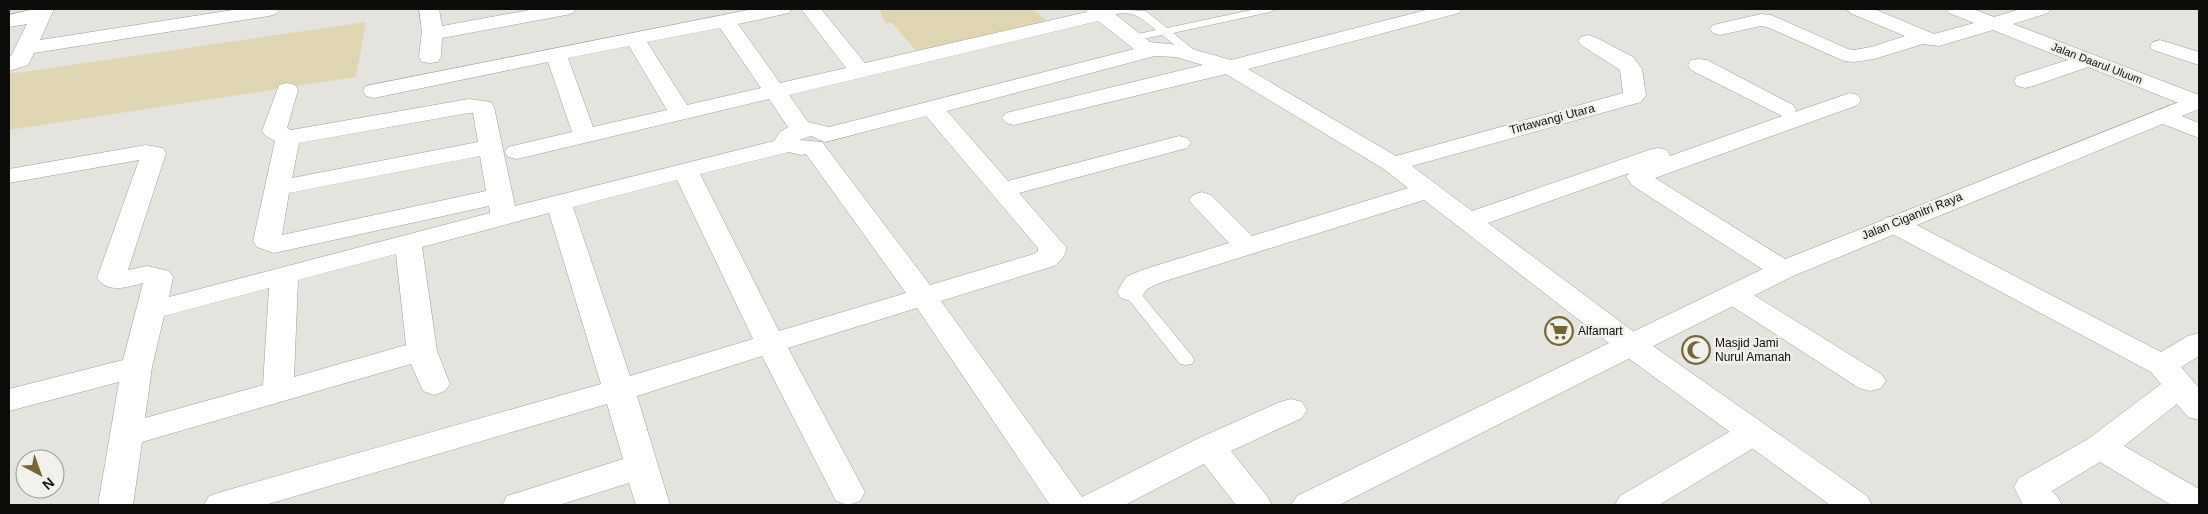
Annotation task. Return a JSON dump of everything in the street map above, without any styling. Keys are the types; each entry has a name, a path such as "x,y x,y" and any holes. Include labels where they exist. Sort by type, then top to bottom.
{"street":[{"path":"139,30 146,9"},
{"path":"429,9 432,34 430,57"},
{"path":"432,34 519,14 566,9"},
{"path":"374,91 635,39 722,16 782,9"},
{"path":"811,9 861,72"},
{"path":"1014,118 1215,68 1230,67 1452,9"},
{"path":"1857,9 1924,38 1939,40 2040,9"},
{"name":"Jalan Daarul Uluum","path":"1956,9 2198,102"},
{"path":"9,21 42,12"},
{"path":"9,65 20,60 42,12"},
{"path":"517,152 774,93 1099,12 1143,46 1160,41"},
{"path":"26,48 139,30 268,15"},
{"path":"722,16 774,93 924,297 1069,505"},
{"path":"1720,29 1761,20 1771,21 1844,55 1854,57 1865,56 1924,38"},
{"path":"635,39 681,114"},
{"path":"288,138 267,241 274,245 527,206 685,170 932,108 1160,41 1178,51 1230,67 1394,164 1631,345 1855,505"},
{"name":"Tirtawangi Utara","path":"1394,164 1633,97 1635,94 1631,69 1625,62 1588,41"},
{"path":"2160,46 2199,59"},
{"path":"556,55 585,136"},
{"path":"2025,81 2088,60"},
{"path":"1699,65 1785,110"},
{"path":"287,90 274,131 288,138 478,105 483,107 490,147 527,206 619,390 653,505"},
{"path":"1468,221 1820,98"},
{"path":"1783,270 1642,181 1639,177 1642,174 1850,100"},
{"name":"Jalan Ciganitri Raya","path":"1309,505 1783,270 2198,102"},
{"path":"221,505 619,390 1044,260 1052,254 1052,247 932,108"},
{"path":"2163,116 2199,131"},
{"path":"1002,190 1179,143"},
{"path":"278,188 490,147"},
{"path":"9,176 146,152 154,153 111,278 118,280 146,274 159,276 137,367 116,505"},
{"path":"685,170 771,344 848,492"},
{"path":"1132,292 1136,283 1152,276 1428,190"},
{"path":"1202,200 1247,246"},
{"path":"152,310 408,244 527,206"},
{"path":"1894,224 2180,387"},
{"path":"408,244 422,351 434,384"},
{"path":"278,392 284,276"},
{"path":"1734,295 1870,381"},
{"path":"2045,505 2036,498 2032,487 2100,447 2180,387 2199,342"},
{"path":"126,435 422,351"},
{"path":"9,400 137,367"},
{"path":"1095,505 1209,447 1291,410"},
{"path":"1632,505 1753,433"},
{"path":"1209,447 1255,505"},
{"path":"2100,447 2199,505"},
{"path":"519,505 641,466"}],"lane":[{"path":"1099,12 1123,9 1142,14 1160,41 1270,9"},
{"path":"1132,292 1186,360"}],"shaded area":[{"path":"881,9 1033,9 1048,22 919,54 892,23 885,23"},
{"path":"366,22 356,77 9,130 9,74"}],"place":[{"name":"Alfamart","path":"1559,331"},
{"name":"Masjid Jami Nurul Amanah","path":"1696,350"}]}
